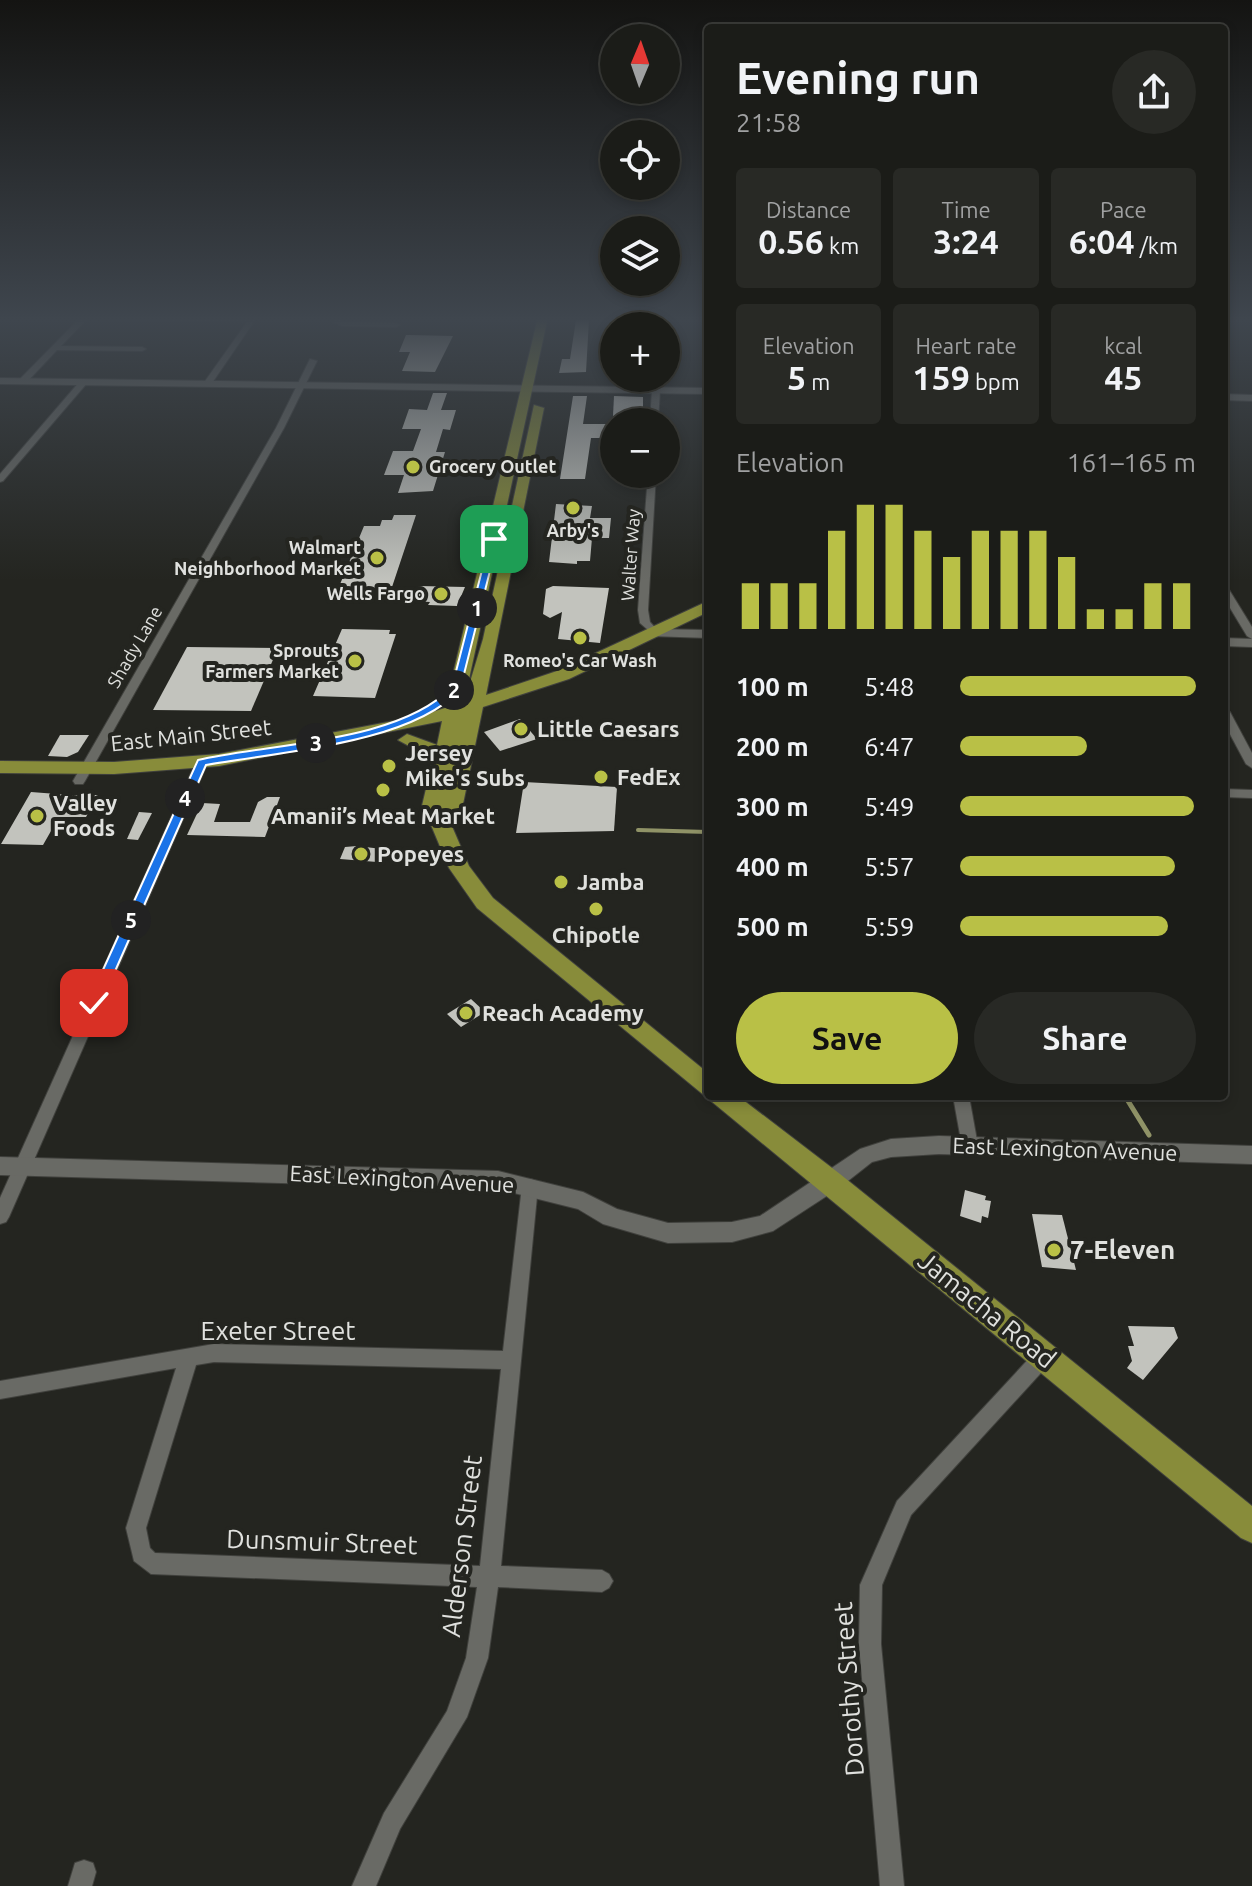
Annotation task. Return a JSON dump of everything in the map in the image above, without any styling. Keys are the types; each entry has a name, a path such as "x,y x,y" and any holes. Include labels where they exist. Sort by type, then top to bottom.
{"main road":[{"path":"523,405 431,810 441,824 459,868 485,903 704,1084"},
{"path":"441,824 452,809 539,405"},
{"path":"515,443 529,455"},
{"path":"502,506 507,512 517,515"},
{"path":"492,547 507,555"},
{"path":"492,547 504,573"},
{"name":"East Main Street","path":"472,715 704,608"},
{"name":"East Main Street","path":"0,780 297,762 407,740 450,722 578,685 648,648 655,633"},
{"path":"479,681 483,687 496,692 517,693"},
{"path":"381,731 432,708 457,688"},
{"name":"East Main Street","path":"198,768 381,731 450,722"},
{"path":"407,740 423,744 442,756"},
{"name":"East Main Street","path":"0,767 83,775"},
{"name":"Jamacha Road","path":"725,1100 831,1182 1252,1527"}],"street":[{"path":"0,479 64,405"},
{"name":"Shady Lane","path":"83,775 290,405"},
{"name":"Walter Way","path":"651,488 643,610 645,623 655,633"},
{"path":"1228,597 1252,636"},
{"path":"655,633 704,634"},
{"path":"1228,642 1252,643"},
{"path":"1228,719 1252,764"},
{"path":"0,1217 198,768"},
{"path":"1228,793 1252,794"},
{"path":"962,1100 970,1146"},
{"name":"East Lexington Avenue","path":"0,1166 482,1179 530,1186 583,1201 611,1217 668,1233 732,1232 765,1224 831,1182 856,1160 879,1151 928,1145 1252,1155"},
{"name":"Alderson Street","path":"364,1886 392,1821 456,1717 477,1658 489,1577 530,1186"},
{"name":"Exeter Street","path":"0,1390 214,1353 512,1360"},
{"name":"Dunsmuir Street","path":"189,1357 136,1528 141,1554 151,1563 602,1581"},
{"name":"Dorothy Street","path":"892,1886 870,1644 871,1585 904,1508 1043,1357"}],"building":[{"path":"429,405 443,405 441,410 456,410 450,430 443,429 436,452 445,452 433,491 398,493 404,475 384,475 393,451 413,451 421,429 402,429 409,409 427,410"},
{"path":"572,405 586,405 583,424 600,424 600,438 591,438 585,479 560,479"},
{"path":"614,405 643,405 643,408 613,408"},
{"path":"556,504 592,506 590,518 611,518 609,538 592,538 590,561 577,561 577,564 549,562"},
{"name":"Walmart Neighborhood Market","path":"394,515 416,515 391,590 352,590 350,594 336,594 364,526 380,526 382,520 392,520"},
{"name":"Wells Fargo","path":"419,586 465,587 457,606 414,601"},
{"path":"553,586 609,588 600,643 558,639 562,612 550,618 543,614 546,589"},
{"name":"Sprouts Farmers Market","path":"342,629 390,630 389,634 396,634 375,698 313,696"},
{"path":"187,647 278,648 251,711 153,710"},
{"path":"520,719 537,739 500,751 484,732"},
{"path":"60,735 89,735 78,752 67,757 48,756"},
{"path":"524,782 617,787 614,831 516,833"},
{"name":"Valley Foods","path":"31,792 98,795 86,817 59,817 43,845 1,844"},
{"path":"267,797 280,797 265,837 187,835 202,803 220,804 214,822 250,822 258,802"},
{"path":"139,812 152,813 138,840 127,839"},
{"name":"Popeyes","path":"345,847 382,849 377,862 340,859"},
{"name":"Reach Academy","path":"471,999 485,1012 461,1027 447,1014"},
{"path":"965,1190 986,1196 985,1200 991,1201 988,1218 982,1216 981,1223 960,1216"},
{"name":"7-Eleven","path":"1032,1214 1062,1215 1076,1270 1042,1267"},
{"path":"1128,1326 1174,1327 1178,1338 1143,1380 1127,1368 1132,1361 1128,1346 1134,1346"}],"waterway":[{"path":"638,830 704,832"},
{"path":"1127,1100 1149,1135"}],"place":[{"name":"Grocery Outlet","path":"413,467"},
{"name":"Arby's","path":"573,508"},
{"name":"Walmart Neighborhood Market","path":"377,558"},
{"name":"Wells Fargo","path":"441,594"},
{"name":"Romeo's Car Wash","path":"580,638"},
{"name":"Sprouts Farmers Market","path":"355,661"},
{"name":"Little Caesars","path":"521,729"},
{"name":"Jersey Mike's Subs","path":"389,766"},
{"name":"FedEx","path":"601,777"},
{"name":"Amanii’s Meat Market","path":"383,790"},
{"name":"Valley Foods","path":"37,816"},
{"name":"Popeyes","path":"361,854"},
{"name":"Jamba","path":"561,882"},
{"name":"Chipotle","path":"596,909"},
{"name":"Reach Academy","path":"466,1013"},
{"name":"7-Eleven","path":"1054,1250"}],"route":[{"path":"94,1003 202,762 381,731 416,717 447,698 457,688 494,539"}]}
